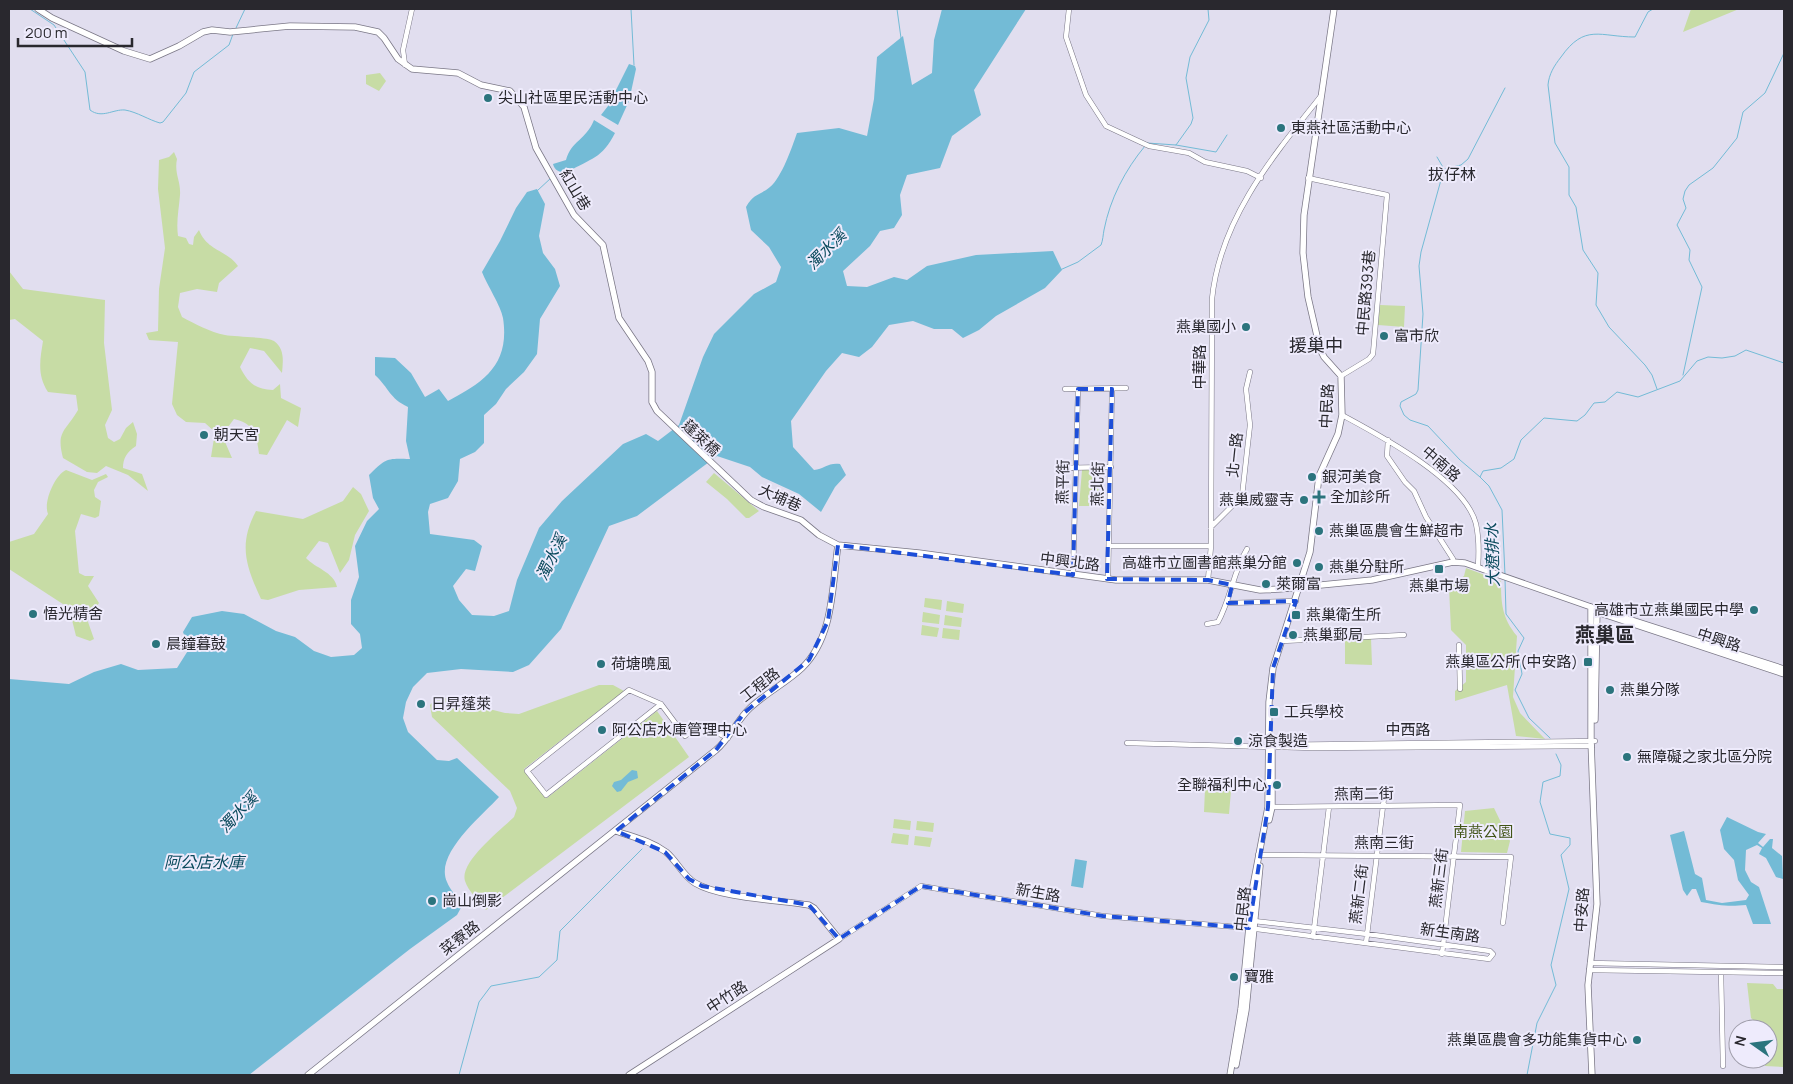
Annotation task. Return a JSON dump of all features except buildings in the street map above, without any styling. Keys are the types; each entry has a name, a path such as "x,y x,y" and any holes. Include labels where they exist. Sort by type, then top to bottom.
{"street":[{"path":"38,9 52,18 142,58 157,57 203,32 212,30 234,32 290,26 370,30 384,38 398,59 405,65"},
{"path":"405,65 403,50 412,9"},
{"path":"1069,9 1066,37 1086,95 1106,126 1149,146 1189,153 1205,162 1247,171 1260,178"},
{"name":"中民路","path":"1231,1075 1260,856 1270,807 1269,746 1273,668 1296,601 1310,552 1319,476 1338,434 1342,415 1341,376 1321,353 1308,297 1303,228 1308,178 1334,9"},
{"name":"紅山巷","path":"405,65 421,72 458,73 480,85 500,87 515,95 524,107 536,148 552,177 578,221 603,245 619,318 648,361 652,372 652,402 657,412 670,425"},
{"name":"中華路","path":"1208,580 1211,546 1212,307 1214,277 1231,225 1260,178 1322,95"},
{"name":"中民路393巷","path":"1308,178 1387,195 1373,354 1369,359 1341,376"},
{"name":"北一路","path":"1211,527 1242,496 1250,424 1246,389 1250,372"},
{"path":"1065,389 1126,388"},
{"name":"燕北街","path":"1108,578 1112,389"},
{"name":"燕平街","path":"1074,575 1078,390"},
{"name":"中南路","path":"1342,415 1416,458 1465,504 1476,524 1479,548 1478,566"},
{"name":"蓬萊橋","path":"670,425 715,468"},
{"path":"1388,440 1387,456 1404,482 1414,491 1426,517 1453,559 1453,562"},
{"path":"1061,468 1111,467"},
{"name":"大埔巷","path":"715,468 751,500 764,507 801,520 819,535 838,545"},
{"name":"中興北路","path":"838,545 919,553 1074,575 1108,578 1208,580 1260,590 1300,587"},
{"name":"工程路","path":"616,831 728,738 745,712 802,668 814,652 828,620 838,545"},
{"path":"1109,546 1211,546"},
{"path":"1207,624 1218,622 1228,603 1238,564 1247,549"},
{"path":"1300,587 1372,580 1453,562 1478,566"},
{"name":"中興路","path":"1478,566 1595,609 1784,674"},
{"path":"1228,603 1296,601"},
{"name":"中安路","path":"1592,1075 1589,970 1597,904 1593,743 1595,609"},
{"path":"1282,642 1404,635"},
{"path":"1459,645 1460,689"},
{"name":"中興路","path":"1739,657 1784,669"},
{"path":"661,704 546,795 527,771 630,690 661,704 685,736 700,725 728,738"},
{"name":"中西路","path":"1127,743 1312,748 1593,743"},
{"name":"燕新二街","path":"1366,943 1385,790"},
{"name":"燕南二街","path":"1270,807 1460,805"},
{"name":"燕新三街","path":"1442,954 1460,805"},
{"path":"1313,937 1329,806"},
{"path":"616,831 631,835 665,852 689,878 702,886 814,908 839,939"},
{"name":"菜寮路","path":"308,1075 616,831"},
{"name":"中民路","path":"1251,929 1254,921 1260,856"},
{"name":"燕南三街","path":"1260,856 1511,857 1503,924"},
{"name":"新生路","path":"839,939 920,886 1103,916 1251,929"},
{"name":"新生南路","path":"1251,929 1489,959 1493,954 1490,951 1367,934 1254,921"},
{"name":"中竹路","path":"629,1075 839,939"},
{"path":"1590,963 1784,968"},
{"path":"1589,970 1784,973"},
{"path":"1720,972 1723,1066"}],"highlighted area":[{"path":"1078,389 1112,389 1107,579 1208,580 1232,585 1228,603 1296,601 1273,668 1268,807 1249,928 1103,916 921,886 839,939 809,905 702,886 689,879 665,852 616,831 716,750 745,712 809,660 828,621 838,545 1073,575"}],"green space":[{"path":"1691,9 1739,9 1683,32"},
{"path":"380,73 386,81 379,91 366,84 366,75"},
{"path":"174,152 177,159 176,169 180,190 177,220 178,236 186,238 189,244 193,245 194,237 199,230 207,242 238,266 219,283 217,292 197,289 180,293 178,307 182,317 219,334 271,340 278,344 282,351 282,373 264,351 250,348 240,367 249,381 257,387 273,390 280,384 281,398 301,408 298,427 287,420 267,455 259,454 255,436 250,427 234,419 222,435 232,458 211,457 215,432 205,423 186,422 177,415 172,404 178,342 149,340 146,333 158,331 159,289 165,248 158,189 159,160 169,157"},
{"path":"9,271 23,289 105,300 104,343 112,410 105,425 108,438 114,442 120,439 126,428 133,422 137,434 136,446 126,456 123,468 142,474 148,491 128,475 106,466 97,473 87,472 63,458 61,437 78,410 76,395 48,392 41,373 40,361 43,341 15,319 9,320"},
{"path":"1380,305 1405,306 1404,327 1378,325"},
{"path":"66,470 92,480 106,474 108,477 98,482 94,490 95,497 101,501 99,516 95,518 81,514 75,531 79,573 85,576 94,576 88,586 99,603 87,619 94,639 90,641 76,636 69,608 9,569 9,542 34,534 48,514 47,503 54,483"},
{"path":"1082,470 1099,470 1098,506 1079,506"},
{"path":"714,473 759,511 746,518 706,482"},
{"path":"353,487 361,494 369,511 355,535 349,560 340,573 328,543 319,541 306,558 328,574 337,587 299,590 268,600 261,599 251,576 246,555 247,534 256,511 303,519 343,501"},
{"path":"1466,568 1501,581 1503,610 1508,623 1517,636 1513,697 1520,713 1545,739 1516,736 1507,685 1455,701 1455,691 1466,682 1466,645 1451,630 1449,587 1464,576"},
{"path":"925,598 942,600 941,610 924,607"},
{"path":"947,601 964,604 963,613 946,611"},
{"path":"923,612 940,615 939,624 922,622"},
{"path":"945,615 962,618 961,627 944,625"},
{"path":"922,625 939,628 937,637 921,635"},
{"path":"943,628 960,630 959,640 942,638"},
{"path":"1371,638 1372,665 1345,664 1345,640"},
{"path":"599,685 613,685 624,691 524,769 547,798 657,711 689,757 486,910 469,889 465,881 465,873 474,856 514,817 517,808 510,791 432,717 430,705 438,696 505,713 519,714"},
{"path":"1205,789 1231,791 1229,814 1204,812"},
{"name":"南燕公園","path":"1494,808 1510,841 1507,853 1461,852 1465,811"},
{"path":"894,819 911,821 910,830 893,828"},
{"path":"917,821 934,823 933,832 916,830"},
{"path":"893,833 909,835 908,845 891,843"},
{"path":"915,836 932,838 930,847 914,845"},
{"path":"1747,983 1773,984 1777,989 1784,989 1784,1067 1778,1067 1778,1019 1751,1018"}],"water":[{"name":"阿公店水庫","path":"942,9 1026,9 974,90 981,115 952,136 940,168 907,175 900,195 902,215 894,228 880,231 870,246 843,271 847,286 867,287 894,277 907,280 927,266 976,255 1053,251 1062,270 1045,288 996,316 979,330 963,338 952,329 934,329 913,321 889,325 872,347 859,357 842,353 826,371 791,421 793,447 814,470 833,464 840,464 846,475 835,487 821,512 799,494 762,477 750,467 717,456 637,516 609,526 561,629 529,665 513,672 461,669 427,673 413,687 406,702 403,718 408,732 437,760 449,761 457,758 499,797 462,836 447,860 445,871 447,882 463,904 457,915 410,949 249,1075 9,1075 9,679 69,684 94,672 121,664 138,670 177,668 189,649 183,632 192,617 222,611 244,614 276,631 295,637 314,651 331,657 354,655 362,648 360,634 351,624 351,600 359,577 355,546 367,521 379,509 373,498 369,475 387,460 410,459 406,441 408,407 393,397 375,375 375,357 395,358 411,373 425,397 439,389 448,401 484,379 492,370 503,348 504,334 502,313 482,272 516,208 527,192 537,189 545,204 539,236 543,253 555,269 560,286 540,319 537,354 524,372 506,389 496,404 484,415 484,443 475,452 460,459 458,481 448,498 430,504 428,512 430,534 474,540 482,546 475,571 466,569 453,586 459,600 472,615 494,616 509,611 517,580 539,528 562,501 623,444 646,434 658,441 679,425 703,357 714,334 754,294 776,282 781,267 769,247 751,230 746,207 754,197 770,187 779,176 797,133 839,128 867,136 874,99 877,57 903,36 912,85 932,73 934,40"},
{"path":"629,64 635,66 636,69 629,101 618,125 601,115 608,106"},
{"path":"594,120 615,133 610,142 595,157 568,172 557,170 553,164 566,160 571,149 591,127"},
{"path":"632,770 637,771 638,778 628,782 621,791 617,792 612,786 614,782 621,780"},
{"path":"1727,817 1766,834 1758,843 1763,847 1770,839 1773,839 1772,848 1782,856 1783,879 1776,877 1766,858 1759,854 1762,848 1757,845 1746,850 1745,870 1751,882 1759,887 1771,924 1753,924 1746,905 1728,906 1701,902 1696,889 1692,889 1687,896 1683,890 1670,835 1684,831 1695,874 1702,878 1706,900 1722,903 1746,900 1749,895 1738,880 1734,860 1724,849 1720,830"},
{"path":"1075,859 1087,861 1083,888 1071,886"}],"waterway":[{"path":"30,9 54,25 85,72 90,110 99,114 125,110 160,123 163,122 186,93 194,72 229,45 233,34"},
{"path":"236,28 245,9"},
{"path":"631,9 634,65"},
{"path":"897,9 901,38"},
{"path":"1147,143 1176,145 1191,124 1193,118 1186,78 1190,57 1209,20 1208,9"},
{"path":"1653,9 1648,12 1635,37 1594,34 1578,40 1570,46 1556,64 1548,85 1555,143 1569,167 1569,195 1576,207 1583,250 1598,273 1596,305 1609,327 1645,365 1652,375 1657,389"},
{"path":"1683,375 1702,287 1689,260 1690,250 1677,225 1686,208 1683,199 1685,191 1689,185 1713,168 1737,138 1743,112 1765,93 1784,53"},
{"path":"1480,477 1460,460 1428,426 1410,420 1404,415 1400,406 1401,402 1416,394 1418,390 1423,314 1419,266 1421,252 1444,169 1461,165 1468,159 1505,88"},
{"path":"1176,145 1216,152 1227,135"},
{"path":"1060,270 1078,262 1101,245 1114,196 1131,165 1145,146"},
{"path":"1437,157 1444,169"},
{"path":"537,191 551,178"},
{"name":"大遼排水","path":"1505,575 1502,510 1489,486 1480,477 1483,471 1501,468 1514,459 1521,440 1544,418 1577,421 1585,415 1594,403 1605,402 1617,392 1638,397 1680,381 1697,361 1708,357 1722,358 1735,356 1746,350 1784,363"},
{"name":"大遼排水","path":"1505,579 1506,614 1524,638 1518,651 1522,674 1515,690 1529,718 1550,738"},
{"name":"大遼排水","path":"1527,1075 1537,1023 1556,985 1551,965 1569,889 1561,855 1570,845 1570,838 1550,834 1540,802 1543,782 1560,776 1561,765 1556,754"},
{"path":"459,1075 479,1002 491,986 539,977 557,960 560,931 642,849"}],"place":[{"name":"尖山社區里民活動中心","path":"488,98"},
{"name":"東燕社區活動中心","path":"1281,128"},
{"name":"燕巢國小","path":"1246,327"},
{"name":"富市欣","path":"1384,336"},
{"name":"朝天宮","path":"204,435"},
{"name":"銀河美食","path":"1312,477"},
{"name":"全加診所","path":"1319,497"},
{"name":"燕巢威靈寺","path":"1304,500"},
{"name":"燕巢區農會生鮮超市","path":"1319,531"},
{"name":"高雄市立圖書館燕巢分館","path":"1297,563"},
{"name":"燕巢分駐所","path":"1319,567"},
{"name":"燕巢市場","path":"1439,569"},
{"name":"萊爾富","path":"1266,584"},
{"name":"高雄市立燕巢國民中學","path":"1754,610"},
{"name":"悟光精舍","path":"33,614"},
{"name":"燕巢衛生所","path":"1296,615"},
{"name":"燕巢郵局","path":"1293,635"},
{"name":"晨鐘暮鼓","path":"156,644"},
{"name":"燕巢區公所(中安路)","path":"1588,662"},
{"name":"荷塘曉風","path":"601,664"},
{"name":"燕巢分隊","path":"1610,690"},
{"name":"日昇蓬萊","path":"421,704"},
{"name":"工兵學校","path":"1274,712"},
{"name":"阿公店水庫管理中心","path":"602,730"},
{"name":"涼食製造","path":"1238,741"},
{"name":"無障礙之家北區分院","path":"1627,757"},
{"name":"全聯福利中心","path":"1277,785"},
{"name":"崗山倒影","path":"432,901"},
{"name":"寶雅","path":"1234,977"},
{"name":"燕巢區農會多功能集貨中心","path":"1637,1040"}],"district":[{"name":"拔仔林","path":"1452,174"},
{"name":"援巢中","path":"1316,346"},
{"name":"燕巢區","path":"1605,635"}],"water label":[{"name":"濁水溪","path":"826,249"},
{"name":"濁水溪","path":"551,557"},
{"name":"濁水溪","path":"238,812"}]}
